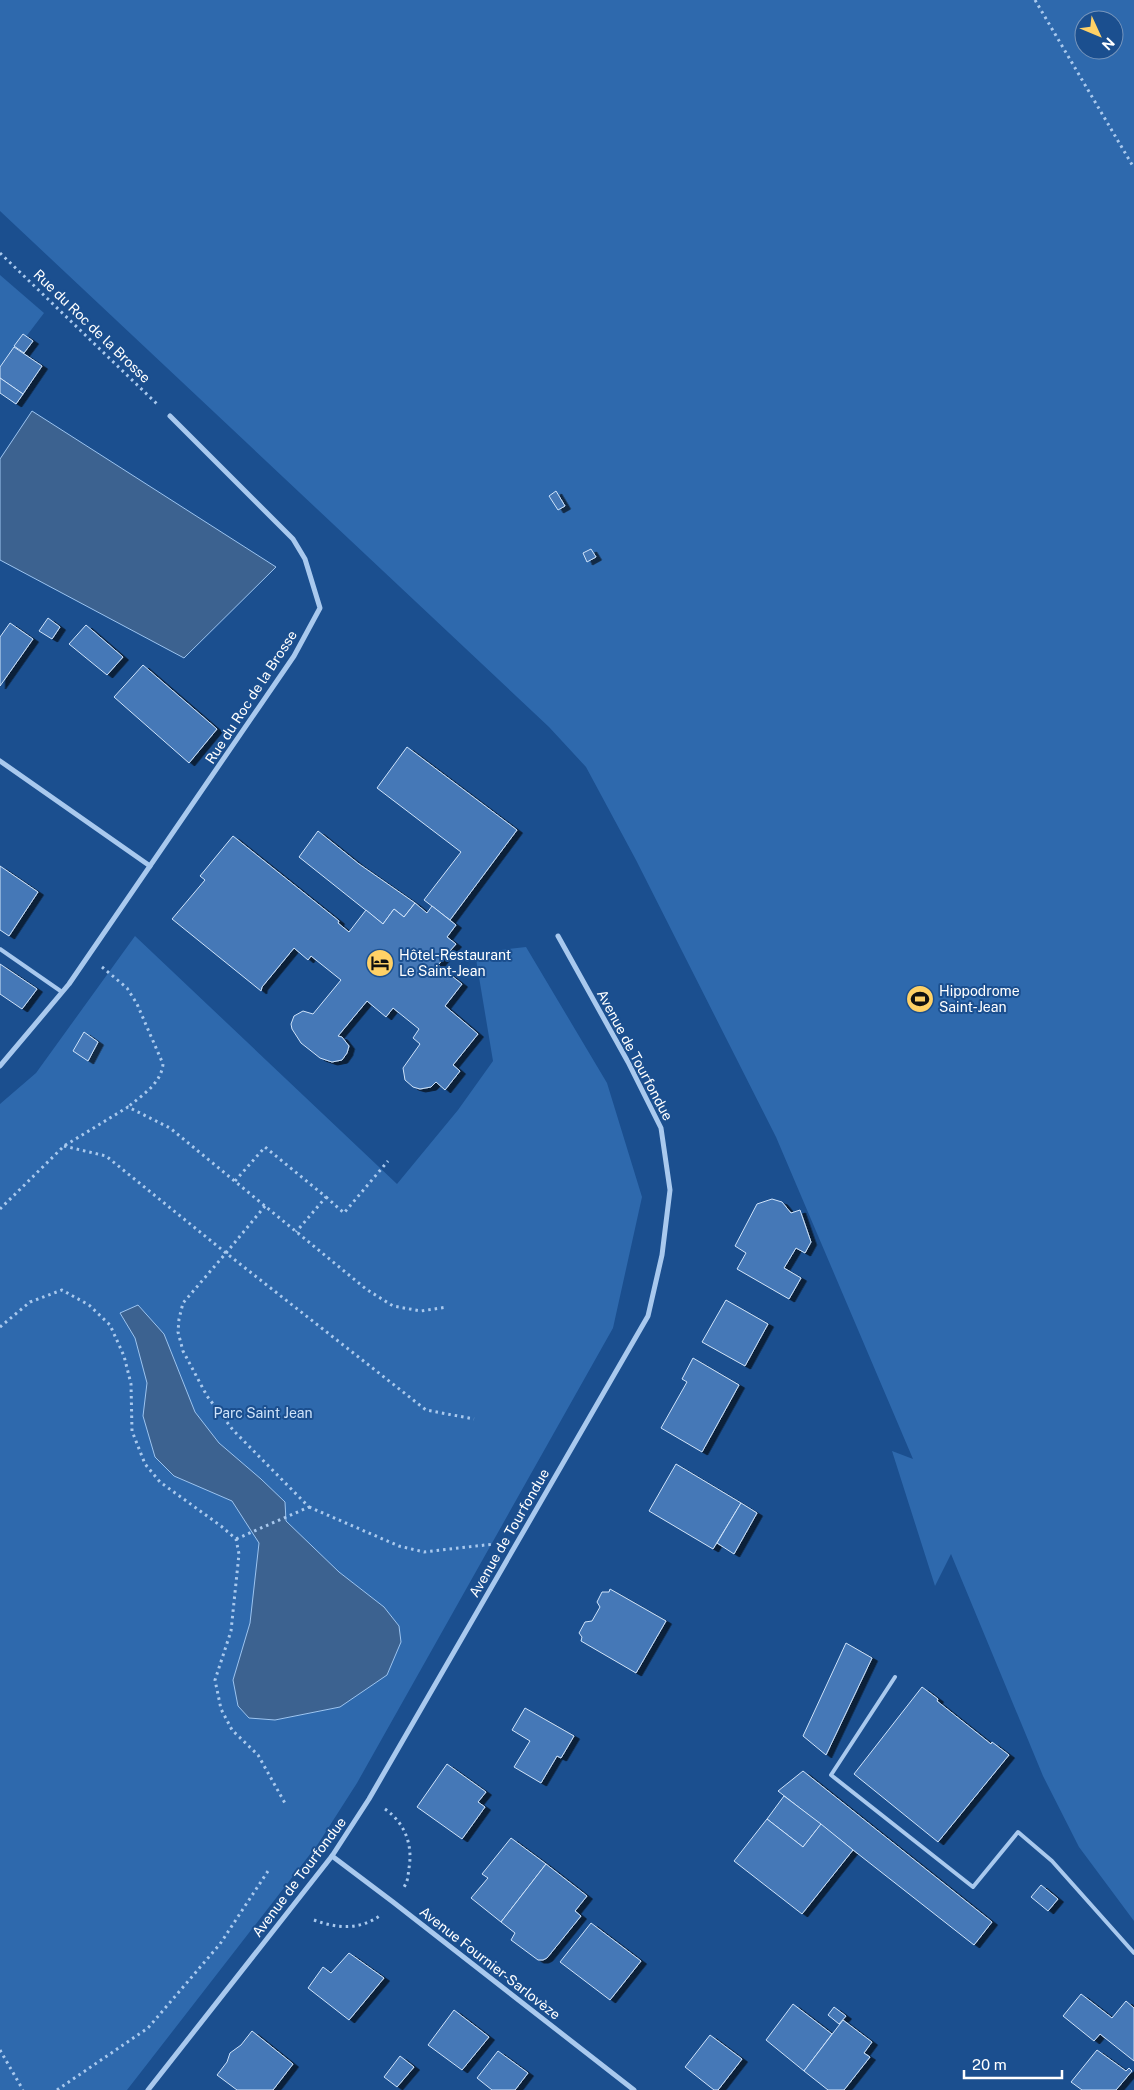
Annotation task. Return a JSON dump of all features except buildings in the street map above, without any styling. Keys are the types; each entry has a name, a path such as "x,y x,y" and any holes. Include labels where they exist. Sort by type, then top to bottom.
{"street":[{"name":"Rue du Roc de la Brosse","path":"0,1066 62,992 87,958 294,656 320,608 305,559 293,539 170,416"},
{"path":"0,761 150,866"},
{"name":"Avenue de Tourfondue","path":"148,2090 332,1856 379,1782 648,1316 662,1255 670,1190 661,1128 628,1062 558,936"},
{"name":"Avenue Fournier-Sarlovèze","path":"332,1856 634,2090"}],"lane":[{"path":"0,949 62,992"},
{"path":"895,1677 831,1776 973,1887 1018,1832 1052,1861 1134,1953"}],"path":[{"path":"1035,0 1134,168"},
{"name":"Rue du Roc de la Brosse","path":"0,253 170,416"},
{"path":"0,1209 64,1146 128,1107 155,1084 162,1075 163,1064 137,1004 127,988 87,958"},
{"path":"128,1107 170,1128 366,1289 393,1306 421,1311 447,1307"},
{"path":"64,1146 106,1156 426,1410 474,1419"},
{"path":"235,1181 265,1147 344,1213 388,1162"},
{"path":"296,1232 326,1197"},
{"path":"264,1206 183,1303 178,1332 183,1351 207,1396 233,1430 309,1507 399,1546 424,1552 494,1544"},
{"path":"0,1328 30,1302 62,1290 88,1305 110,1325 124,1356 131,1384 132,1431 145,1464 160,1482 236,1539 239,1554 231,1631 215,1680 221,1709 232,1730 258,1755 286,1805"},
{"path":"236,1539 309,1507"},
{"path":"57,2090 148,2028 220,1944 270,1868"},
{"path":"0,2050 23,2090"}],"green space":[{"name":"Hippodrome Saint-Jean","path":"0,0 1134,0 1134,1921 1079,1847 1043,1776 951,1554 935,1586 892,1451 913,1459 776,1137 636,860 586,767 549,727 0,211"},
{"path":"0,275 44,313 0,371"},
{"name":"Parc Saint Jean","path":"135,936 397,1184 458,1110 493,1061 475,953 526,947 607,1083 642,1197 613,1328 357,1783 318,1844 127,2090 0,2090 0,1104 36,1073"}],"shaded area":[{"path":"32,411 276,567 184,658 0,560 0,459"},
{"path":"138,1305 164,1334 195,1412 219,1443 285,1502 286,1521 339,1572 384,1607 399,1626 401,1642 387,1675 340,1707 275,1720 249,1718 238,1706 233,1680 250,1623 259,1543 232,1501 174,1476 155,1457 143,1416 147,1383 135,1338 120,1313"}],"place":[{"name":"Hôtel-Restaurant Le Saint-Jean","path":"380,963"},
{"name":"Hippodrome Saint-Jean","path":"920,999"}]}
